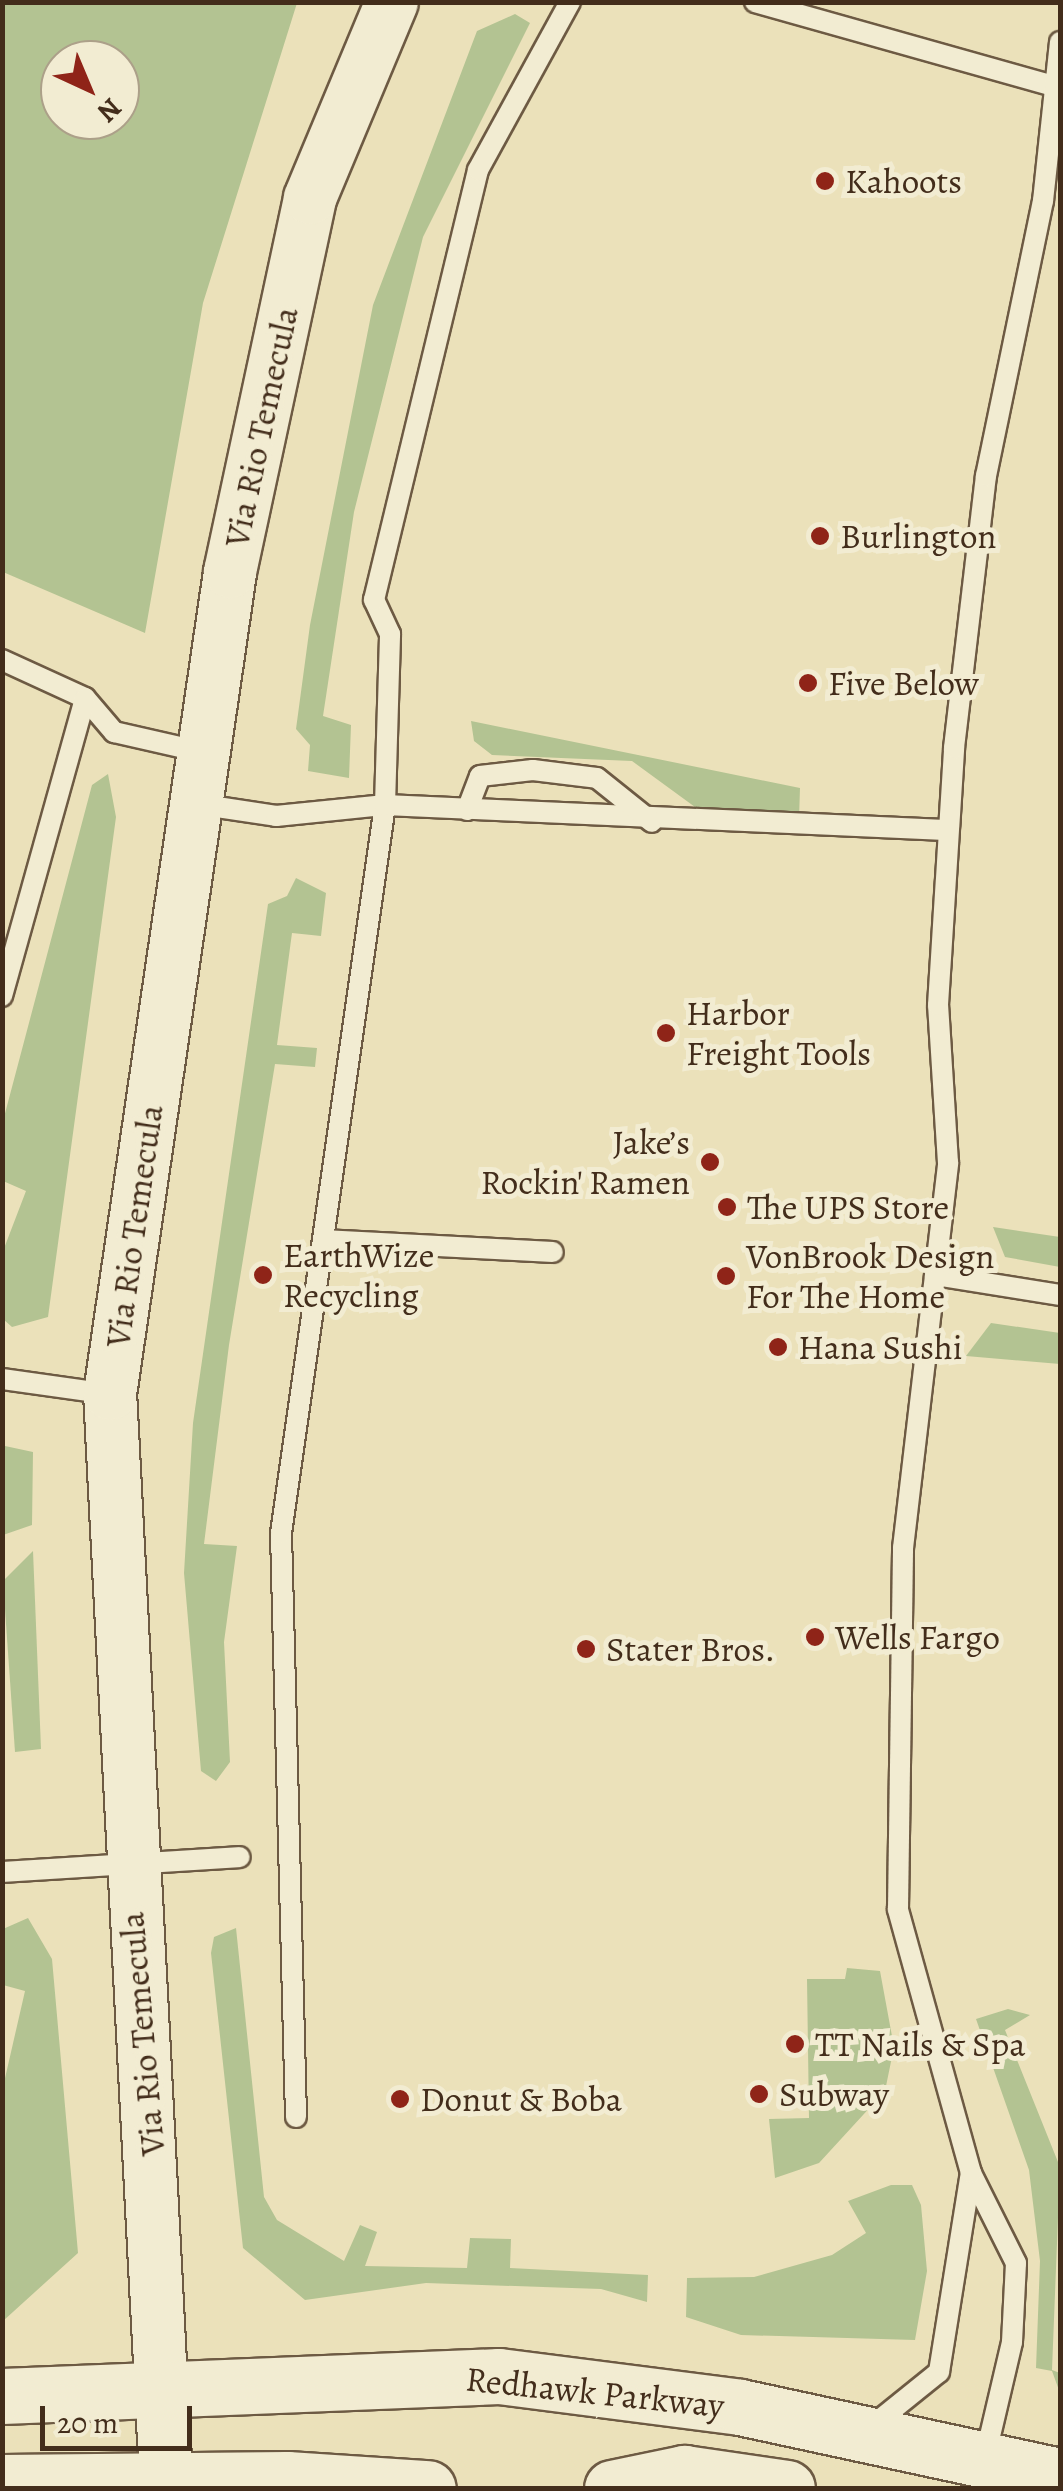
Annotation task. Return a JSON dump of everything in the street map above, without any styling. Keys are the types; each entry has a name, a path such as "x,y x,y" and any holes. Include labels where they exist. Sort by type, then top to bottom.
{"main road":[{"name":"Redhawk Parkway","path":"2,2396 500,2376 866,2430 968,2471 1060,2476"},
{"path":"612,2488 684,2473 788,2488"},
{"path":"2,2482 428,2488"}],"street":[{"name":"Via Rio Temecula","path":"167,2484 164,2388 128,1864 110,1394 230,572 310,198 392,2"}],"lane":[{"path":"296,2117 281,1534 385,805 390,634 374,600 478,170 570,2"},
{"path":"755,2 1051,85"},
{"path":"968,2471 1012,2342 1016,2263 971,2173 898,1909 903,1548 948,1163 938,1005 945,830 986,476 1043,201 1051,85 1060,42"},
{"path":"2,660 85,698 114,732 203,753"},
{"path":"2,996 85,698"},
{"path":"466,810 480,776 533,770 598,778 652,822"},
{"path":"195,804 276,816 385,805 652,822 945,830"},
{"path":"322,1240 553,1252"},
{"path":"935,1275 1060,1295"},
{"path":"2,1378 110,1394"},
{"path":"2,1872 240,1857"},
{"path":"866,2430 939,2372 971,2173"}],"green space":[{"path":"2,3 297,3 203,303 145,633 3,572"},
{"path":"515,14 530,23 423,237 354,512 323,716 351,725 349,778 308,771 310,745 296,729 310,625 373,305 477,31"},
{"path":"471,721 800,788 799,819 695,807 632,761 492,755 474,741"},
{"path":"108,774 116,817 48,1317 12,1327 3,1319 3,1251 26,1191 3,1181 3,1121 92,785"},
{"path":"296,878 326,893 321,936 292,933 277,1045 317,1048 315,1067 275,1064 229,1345 204,1544 237,1546 224,1642 230,1762 216,1781 201,1771 184,1573 193,1423 268,904 287,896"},
{"path":"993,1227 1060,1237 1060,1267 1005,1257"},
{"path":"991,1323 1060,1333 1060,1364 966,1356"},
{"path":"3,1422 5,1446 33,1452 32,1525 3,1535"},
{"path":"33,1551 41,1749 15,1752 3,1581"},
{"path":"28,1918 52,1959 78,2253 3,2321 3,2087 25,1991 3,1985 3,1929"},
{"path":"236,1928 264,2197 277,2220 344,2261 360,2225 377,2232 365,2266 467,2268 470,2238 511,2239 510,2268 648,2275 647,2302 601,2289 426,2283 305,2300 243,2248 211,1953 214,1937"},
{"path":"847,1968 880,1971 894,2047 885,2091 819,2163 775,2178 769,2119 809,2118 807,1979 845,1979"},
{"path":"1008,2009 1030,2015 1005,2030 1060,2167 1052,2370 1060,2373 1060,2393 1052,2371 1036,2368 1040,2261 1029,2170 976,2019"},
{"path":"891,2185 912,2185 921,2205 927,2271 915,2340 741,2335 686,2317 687,2278 754,2277 832,2255 866,2233 848,2201"}],"place":[{"name":"Kahoots","path":"825,181"},
{"name":"Burlington","path":"820,536"},
{"name":"Five Below","path":"808,683"},
{"name":"Harbor Freight Tools","path":"666,1033"},
{"name":"Jake’s Rockin' Ramen","path":"710,1162"},
{"name":"The UPS Store","path":"727,1207"},
{"name":"EarthWize Recycling","path":"263,1275"},
{"name":"VonBrook Design For The Home","path":"726,1276"},
{"name":"Hana Sushi","path":"778,1347"},
{"name":"Wells Fargo","path":"815,1637"},
{"name":"Stater Bros.","path":"586,1649"},
{"name":"TT Nails & Spa","path":"795,2044"},
{"name":"Subway","path":"759,2094"},
{"name":"Donut & Boba","path":"400,2099"}]}
